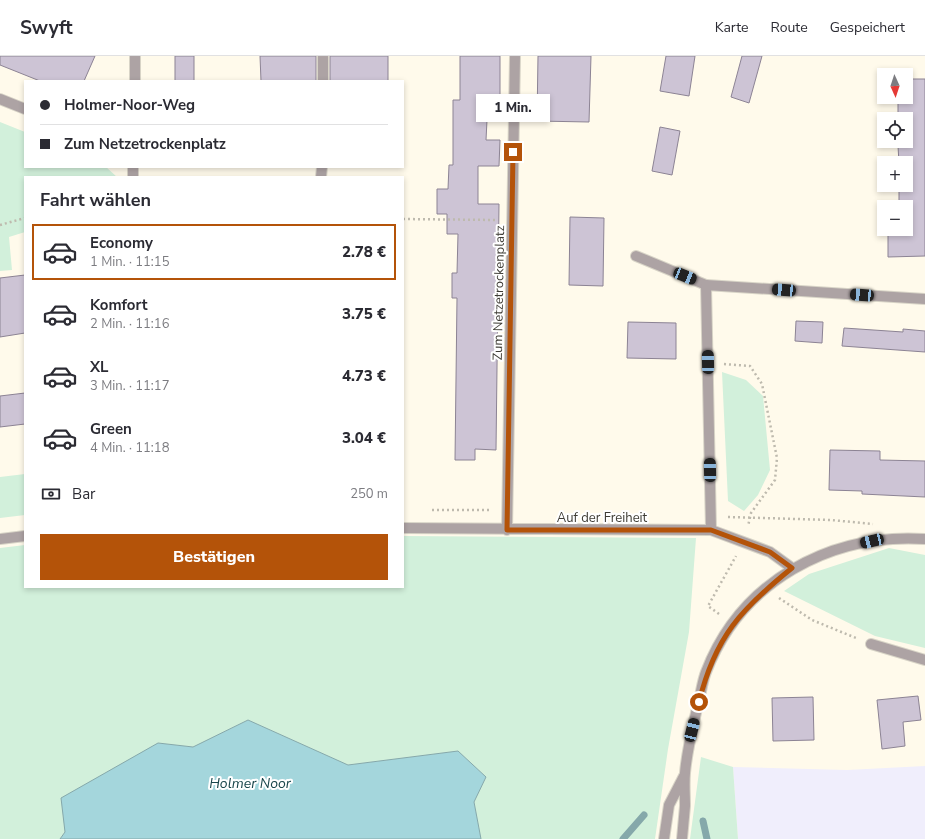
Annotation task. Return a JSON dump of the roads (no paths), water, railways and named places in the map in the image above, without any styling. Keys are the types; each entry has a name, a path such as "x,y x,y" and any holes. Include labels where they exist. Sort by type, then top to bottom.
{"street":[{"path":"135,56 135,80"},
{"path":"323,56 323,80"},
{"name":"Zum Netzetrockenplatz","path":"507,530 515,56"},
{"path":"0,99 24,109"},
{"path":"636,256 706,285 925,299"},
{"path":"706,285 711,530"},
{"name":"Auf der Freiheit","path":"404,528 507,530 711,530 770,552 792,568"},
{"path":"0,539 24,536"},
{"path":"682,839 685,806 684,774 688,744 706,673 717,648 733,624 760,593 792,568 832,550 872,541 899,538 925,539"},
{"path":"871,644 925,660"},
{"path":"664,839 669,805 684,774"}],"water":[{"name":"Holmer Noor","path":"248,720 348,765 458,751 486,777 474,802 481,839 60,839 65,832 61,798 158,743 193,747"}],"waterway":[{"path":"623,839 644,815"},
{"path":"703,821 707,839"}]}
